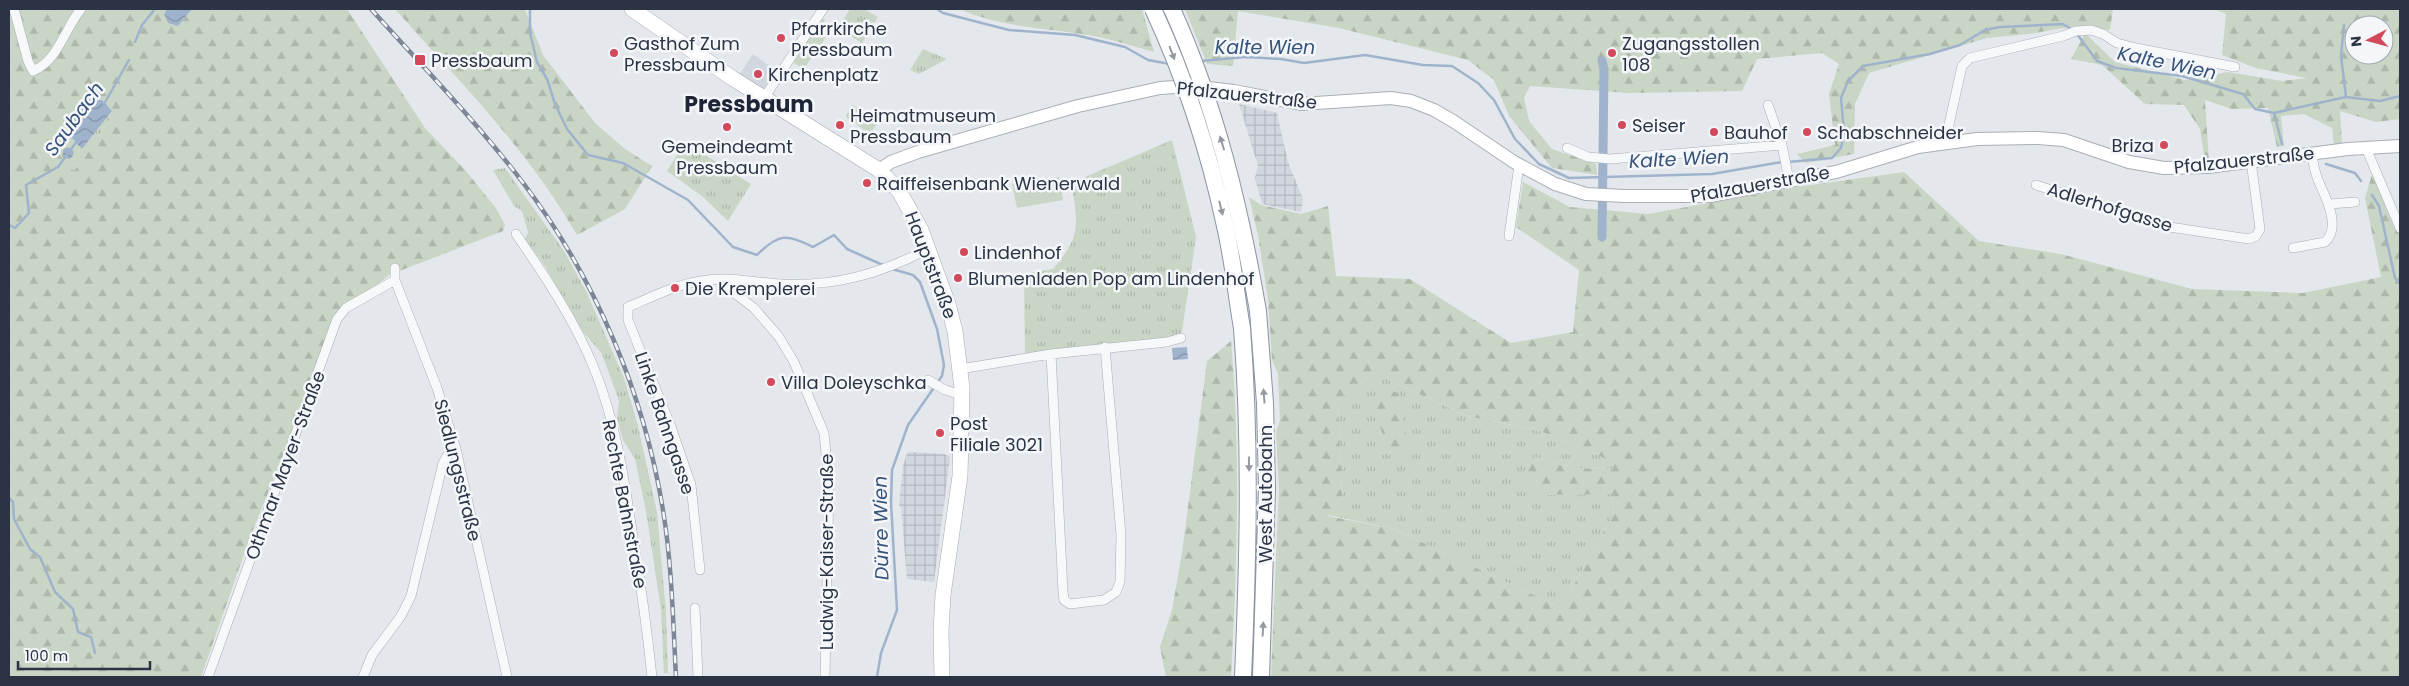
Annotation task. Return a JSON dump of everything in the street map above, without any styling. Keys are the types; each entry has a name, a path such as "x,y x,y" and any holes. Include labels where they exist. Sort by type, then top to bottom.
{"highway":[{"name":"West Autobahn","path":"1152,9 1168,43 1192,105 1210,163 1226,227 1242,328 1248,404 1249,492 1243,677"},
{"name":"West Autobahn","path":"1172,9 1205,92 1226,158 1243,226 1258,311 1265,403 1267,490 1261,677"}],"main road":[{"name":"Hauptstraße","path":"632,9 764,98 879,170 903,196 921,230 948,304 955,330 962,395 960,476 943,595 942,677"}],"street":[{"path":"14,9 28,61 33,70 44,65 52,57 80,9"},
{"path":"764,98 824,9"},
{"path":"1945,142 1962,66 1970,58 2063,36 2076,31 2091,30 2103,34 2117,43 2136,48 2235,67"},
{"name":"Pfalzauerstraße","path":"879,170 891,162 918,152 1078,106 1160,88 1191,86 1234,91 1301,104 1391,98 1411,101 1453,120 1519,165 1572,190 1624,196 1710,196 1788,175 1836,172 1897,152 1945,142 2038,138 2064,140 2129,162 2164,168 2208,167 2366,148 2400,146"},
{"path":"1768,105 1783,148 1788,175"},
{"path":"1567,148 1588,157 1610,159 1783,148"},
{"path":"2366,148 2400,228"},
{"path":"2293,248 2325,242 2331,234 2330,204 2318,180 2312,154"},
{"name":"Adlerhofgasse","path":"2036,185 2163,226 2249,239 2256,236 2260,229 2251,162"},
{"path":"1509,236 1519,165"},
{"path":"2330,204 2355,202"},
{"name":"Rechte Bahnstraße","path":"516,234 540,268 575,328 594,369 616,438 645,616 652,677"},
{"path":"726,279 810,284 838,281 880,272 928,249"},
{"name":"Siedlungsstraße","path":"395,268 395,280 437,388 456,449 507,677"},
{"name":"Linke Bahngasse","path":"700,570 690,485 628,320 628,307 691,282 726,279"},
{"name":"Ludwig-Kaiser-Straße","path":"726,279 729,289 754,308 779,337 794,362 824,433 829,484 825,677"},
{"name":"Othmar Mayer-Straße","path":"208,677 337,319 346,308 395,280"},
{"path":"960,369 1051,354 1167,342 1181,338"},
{"path":"1051,354 1062,591 1064,600 1070,604 1104,600 1116,592 1120,582 1122,535 1105,347"},
{"path":"928,380 946,390 962,395"},
{"path":"362,677 372,655 401,616 411,596 442,463 456,449"},
{"path":"695,608 698,677"}],"shaded area":[{"name":"Kirchenplatz","path":"753,54 778,72 764,94 738,77"},
{"path":"1239,104 1277,113 1288,162 1303,199 1301,212 1262,204 1255,178 1258,166"},
{"path":"907,453 944,454 950,457 934,582 907,579 901,507 899,505 903,466"}],"green space":[{"path":"9,9 167,9 164,14 178,26 192,9 347,9 425,128 465,170 496,208 505,225 503,231 389,275 341,315 249,540 201,677 9,677","holes":["87,99 112,111 110,120 74,171 58,153 70,136"]},
{"path":"395,9 525,9 543,55 595,123 625,149 652,166 625,209 577,235 558,204 515,146 468,90"},
{"path":"850,9 864,9 878,17 862,43 838,29"},
{"path":"960,9 1142,9 1154,52 1099,37 1010,24"},
{"path":"1185,9 2113,9 2110,30 2075,26 2029,34 1987,38 1869,73 1855,104 1854,154 1806,163 1797,154 1835,145 1829,94 1839,64 1822,53 1757,59 1742,91 1628,93 1530,86 1524,98 1529,121 1552,149 1596,164 1597,175 1552,168 1509,116 1494,80 1468,60 1339,28 1238,11 1233,66 1207,64"},
{"path":"2215,9 2400,9 2400,119 2376,122 2340,111 2342,144 2334,144 2332,128 2304,114 2281,116 2284,146 2277,147 2268,108 2232,109 2205,100 2209,162 2205,162 2200,129 2184,105 2145,104 2102,65 2071,59 2085,33 2115,62 2185,80 2228,72 2282,81 2307,78 2256,68 2222,55 2226,14"},
{"path":"821,17 825,20 823,25 830,29 814,58 812,57 804,69 791,61"},
{"path":"923,49 947,59 919,74 910,70"},
{"path":"853,105 874,118 877,124 870,134 847,118 846,115"},
{"path":"112,111 110,120 74,171 58,153 70,136 82,149"},
{"path":"1172,140 1196,237 1181,338 1025,358 1024,274 1053,269 1069,247 1076,229 1071,183"},
{"path":"685,142 751,184 728,221 703,197 667,171"},
{"path":"505,168 564,251 586,291 624,378 638,426 657,512 666,613 668,673 664,673 661,610 646,511 635,459 623,440 617,418 619,401 602,354 579,327 545,266 525,239 528,232 522,211 514,206 493,170"},
{"path":"2373,171 2400,222 2400,677 1271,677 1279,489 1276,432 1280,420 1278,374 1272,360 1268,300 1258,235 1249,197 1261,205 1301,214 1328,206 1336,276 1410,279 1511,343 1573,332 1579,270 1516,227 1523,182 1570,207 1648,214 1797,187 1904,172 1979,241 2061,254 2192,289 2303,293 2381,277 2365,198","holes":["1373,373 1467,416 1540,431 1604,458 1614,469 1571,468 1535,457 1526,472 1540,495 1612,494 1614,513 1561,608 1394,529 1328,516 1342,496 1338,400"]},
{"path":"1059,177 1063,200 1017,208 1012,184"},
{"path":"1231,341 1236,425 1237,509 1231,677 1166,677 1160,647 1172,610 1182,553 1207,361"},
{"path":"1373,373 1467,416 1540,431 1604,458 1615,469 1571,468 1535,457 1540,495 1612,493 1614,513 1561,608 1394,529 1328,515 1342,496 1338,400"},
{"path":"1386,389 1398,393 1408,444 1400,452 1386,445 1375,411"}],"water":[{"path":"167,9 192,9 178,26 168,23 164,14"},
{"path":"87,99 102,100 112,111 82,149 69,133"},
{"path":"68,147 74,153 68,159 62,153"},
{"path":"1187,347 1188,359 1173,360 1172,348"}],"waterway":[{"name":"Saubach","path":"135,42 142,25 155,9"},
{"name":"Dürre Wien","path":"530,9 530,33 537,62 547,79 555,104 567,129 588,155 623,163 688,200 733,247 757,255 777,239 789,238 813,247 834,235 847,249 885,266"},
{"name":"Kalte Wien","path":"937,9 943,13 1009,30 1075,35 1125,47 1148,60 1170,64"},
{"name":"Kalte Wien","path":"1788,162 1832,158 1841,148 1844,132 1841,98 1848,81 1863,66 1930,54 1960,45 1985,30 2000,27 2063,24 2073,30"},
{"path":"2344,25 2341,56 2346,97"},
{"name":"Kalte Wien","path":"2077,34 2097,61 2116,68 2182,76 2243,94 2255,109 2274,113 2346,97 2380,101 2400,96"},
{"name":"Kalte Wien","path":"1201,61 1245,57 1281,59 1304,63 1365,55 1423,65 1452,66 1478,83 1494,100 1515,139 1539,164 1569,178 1712,174 1782,162"},
{"name":"Saubach","path":"104,104 129,60"},
{"path":"1602,61 1604,69 1602,237"},
{"path":"2274,113 2282,144"},
{"name":"Saubach","path":"9,225 15,228 29,213 26,185 58,167 77,141"},
{"path":"2326,164 2355,173 2361,181"},
{"path":"2372,195 2379,206 2395,278 2400,284"},
{"name":"Dürre Wien","path":"877,677 881,653 897,610 891,502 892,470 908,425 942,376 944,365 937,329 920,282 913,275 892,269"},
{"path":"9,498 13,502 14,519 30,549 40,557 55,592 73,609 78,632 91,637 95,653"}],"railway":[{"path":"371,9 468,116 524,184 550,220 573,258 613,338 643,423 663,510 670,573 676,677"}],"place":[{"name":"Pfarrkirche Pressbaum","path":"781,38"},
{"name":"Gasthof Zum Pressbaum","path":"614,53"},
{"name":"Zugangsstollen 108","path":"1612,53"},
{"name":"Pressbaum","path":"420,60"},
{"name":"Kirchenplatz","path":"758,74"},
{"name":"Heimatmuseum Pressbaum","path":"840,125"},
{"name":"Seiser","path":"1622,125"},
{"name":"Gemeindeamt Pressbaum","path":"727,127"},
{"name":"Bauhof","path":"1714,132"},
{"name":"Schabschneider","path":"1807,132"},
{"name":"Briza","path":"2164,145"},
{"name":"Raiffeisenbank Wienerwald","path":"867,183"},
{"name":"Lindenhof","path":"964,252"},
{"name":"Blumenladen Pop am Lindenhof","path":"958,278"},
{"name":"Die Kremplerei","path":"675,288"},
{"name":"Villa Doleyschka","path":"771,382"},
{"name":"Post Filiale 3021","path":"940,433"}],"district":[{"name":"Pressbaum","path":"749,104"}]}
